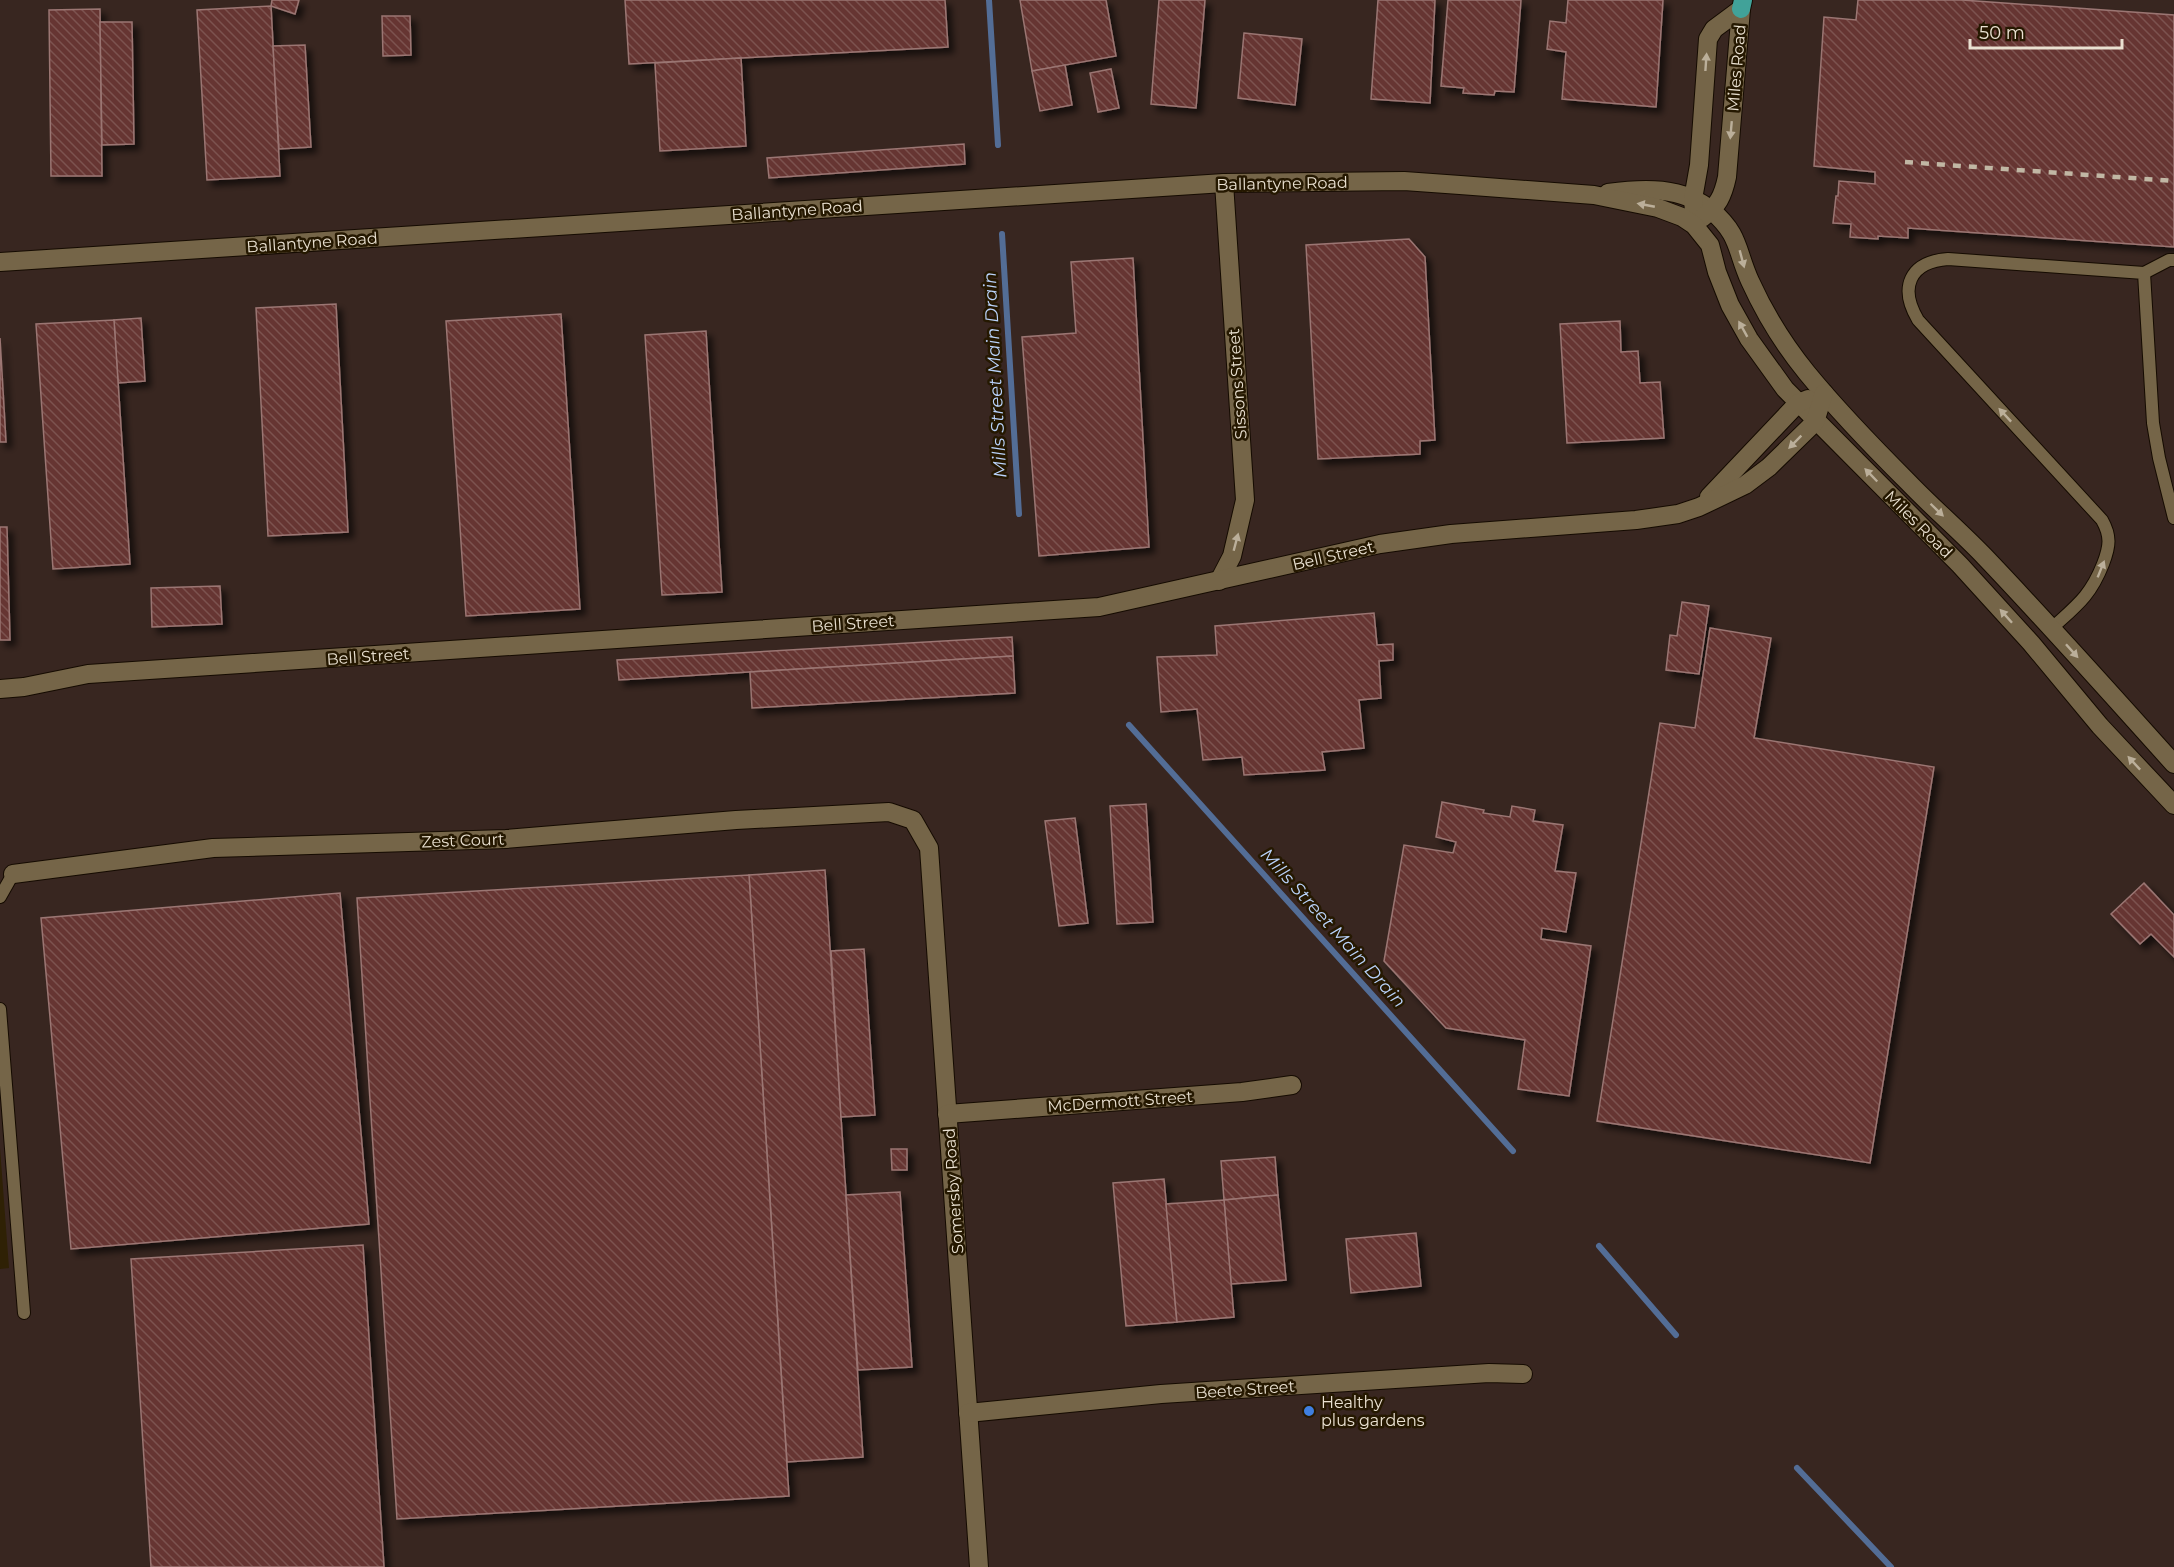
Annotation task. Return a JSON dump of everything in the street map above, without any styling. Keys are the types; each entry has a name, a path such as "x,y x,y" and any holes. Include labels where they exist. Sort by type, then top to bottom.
{"street":[{"name":"Miles Road","path":"1742,5 1714,29 1708,39 1699,165 1693,199 1694,225 1710,245 1731,305 1749,339 1785,389 1815,422 1856,459 1960,565 2031,643 2100,726 2174,805"},
{"name":"Miles Road","path":"1694,225 1712,211 1724,191 1742,5"},
{"path":"1669,191 1687,184 1699,165"},
{"name":"Ballantyne Road","path":"0,262 1224,183 1404,182 1594,195 1670,211 1694,225"},
{"name":"Sissons Street","path":"1219,581 1232,556 1245,500 1224,183"},
{"name":"Ballantyne Road","path":"1594,195 1635,189 1669,191 1693,199 1712,211"},
{"path":"1724,191 1723,208 1731,231"},
{"name":"Miles Road","path":"1712,211 1731,231 1737,242 1750,280 1774,328 1824,393 1909,484 1983,555 2174,764"},
{"path":"1699,507 1798,403 1824,393"},
{"name":"Bell Street","path":"0,689 24,687 88,674 1099,607 1380,544 1450,534 1636,520 1678,514 1699,507 1758,477 1815,422 1824,393"},
{"name":"Zest Court","path":"13,874 213,848 506,839 736,820 889,812 913,820"},
{"name":"Somersby Road","path":"913,820 929,848 979,1567"},
{"name":"McDermott Street","path":"947,1114 1242,1092 1292,1085"},
{"name":"Beete Street","path":"968,1413 1161,1394 1489,1373 1523,1374"}],"lane":[{"path":"2051,629 2085,598 2096,582 2109,549 2108,530 2102,520 1918,320 1908,297 1908,287 1916,271 1936,260 2144,273 2169,260 2174,260"},
{"path":"2144,273 2153,423 2174,518"},
{"path":"0,897 13,874"},
{"path":"0,1010 24,1313"}],"shaded area":[{"path":"0,0 2174,0 2174,1567 0,1567 0,1269 9,1268 0,1148"}],"building":[{"path":"272,0 299,0 295,14 271,6"},
{"path":"625,0 945,0 948,47 629,64"},
{"path":"1020,0 1106,0 1116,56 1032,71"},
{"path":"1159,0 1205,0 1196,108 1151,104"},
{"path":"1378,0 1435,0 1430,103 1371,99"},
{"path":"1448,0 1521,0 1514,92 1495,91 1494,95 1463,93 1464,88 1441,86"},
{"path":"1568,0 1663,0 1656,107 1562,99 1566,52 1547,49 1550,21 1566,23"},
{"path":"1858,0 1962,0 2174,15 2174,247 1908,228 1908,238 1850,237 1851,224 1833,223 1839,181 1875,184 1875,172 1814,166 1824,17 1856,20"},
{"path":"271,6 280,176 207,180 197,10"},
{"path":"100,9 102,176 51,176 49,10"},
{"path":"382,16 410,16 411,55 383,56"},
{"path":"100,22 132,22 134,144 102,145"},
{"path":"1244,33 1302,39 1295,105 1238,98"},
{"path":"305,45 311,147 279,149 273,46"},
{"path":"741,58 746,146 660,151 655,63"},
{"path":"1065,65 1072,105 1040,111 1032,71"},
{"path":"1111,69 1119,108 1098,112 1090,73"},
{"path":"964,144 965,164 769,178 767,158"},
{"path":"1409,239 1425,257 1435,440 1420,441 1420,454 1318,459 1306,245"},
{"path":"1133,258 1149,547 1039,556 1022,337 1076,333 1071,262"},
{"path":"336,304 348,532 268,536 256,308"},
{"path":"561,314 580,609 466,616 446,321"},
{"path":"141,318 145,381 118,383 114,320"},
{"path":"114,320 130,564 53,569 36,324"},
{"path":"1620,321 1621,352 1638,351 1640,383 1660,382 1664,438 1567,443 1560,324"},
{"path":"706,331 722,592 662,595 645,335"},
{"path":"0,338 6,442 0,442"},
{"path":"0,527 7,527 10,640 0,640"},
{"path":"220,586 222,624 152,627 151,588"},
{"path":"1682,602 1709,606 1699,674 1666,670 1670,635 1677,636"},
{"path":"1374,613 1377,645 1393,644 1393,660 1379,661 1381,698 1359,700 1364,748 1322,752 1325,770 1244,775 1242,757 1203,760 1197,709 1161,712 1157,657 1217,655 1215,626"},
{"path":"1710,628 1771,638 1754,738 1934,767 1870,1163 1597,1121 1660,723 1695,728"},
{"path":"1012,637 1013,656 619,680 617,660"},
{"path":"1013,656 1015,693 752,708 750,672"},
{"path":"1442,802 1484,810 1483,813 1510,817 1512,806 1535,810 1533,821 1563,825 1555,871 1576,873 1566,932 1542,928 1541,939 1591,946 1569,1096 1518,1089 1525,1040 1446,1028 1384,961 1404,845 1453,853 1456,842 1436,837"},
{"path":"1146,804 1153,922 1117,924 1110,806"},
{"path":"1075,818 1088,923 1059,926 1045,821"},
{"path":"825,870 863,1457 787,1462 749,875"},
{"path":"749,875 789,1496 397,1519 357,898"},
{"path":"2144,883 2174,915 2174,957 2151,934 2140,944 2111,914"},
{"path":"340,893 369,1224 71,1249 41,918"},
{"path":"864,949 875,1115 841,1117 831,951"},
{"path":"891,1149 907,1149 907,1170 892,1170"},
{"path":"1275,1157 1278,1195 1224,1200 1221,1161"},
{"path":"1164,1179 1177,1322 1126,1326 1113,1183"},
{"path":"900,1192 912,1367 858,1370 846,1195"},
{"path":"1278,1195 1286,1280 1231,1284 1224,1200"},
{"path":"1224,1200 1234,1317 1177,1322 1166,1204"},
{"path":"1416,1233 1421,1286 1351,1293 1346,1239"},
{"path":"363,1245 384,1567 151,1567 131,1259"}],"waterway":[{"name":"Mills Street Main Drain","path":"989,0 998,145"},
{"name":"Mills Street Main Drain","path":"1002,234 1019,514"},
{"name":"Mills Street Main Drain","path":"1129,725 1513,1151"},
{"path":"1599,1246 1676,1335"},
{"name":"Mills Street Main Drain","path":"1797,1468 1891,1567"}],"railway":[{"path":"1905,162 2174,181"}],"place":[{"name":"Healthy plus gardens","path":"1309,1411"}]}
